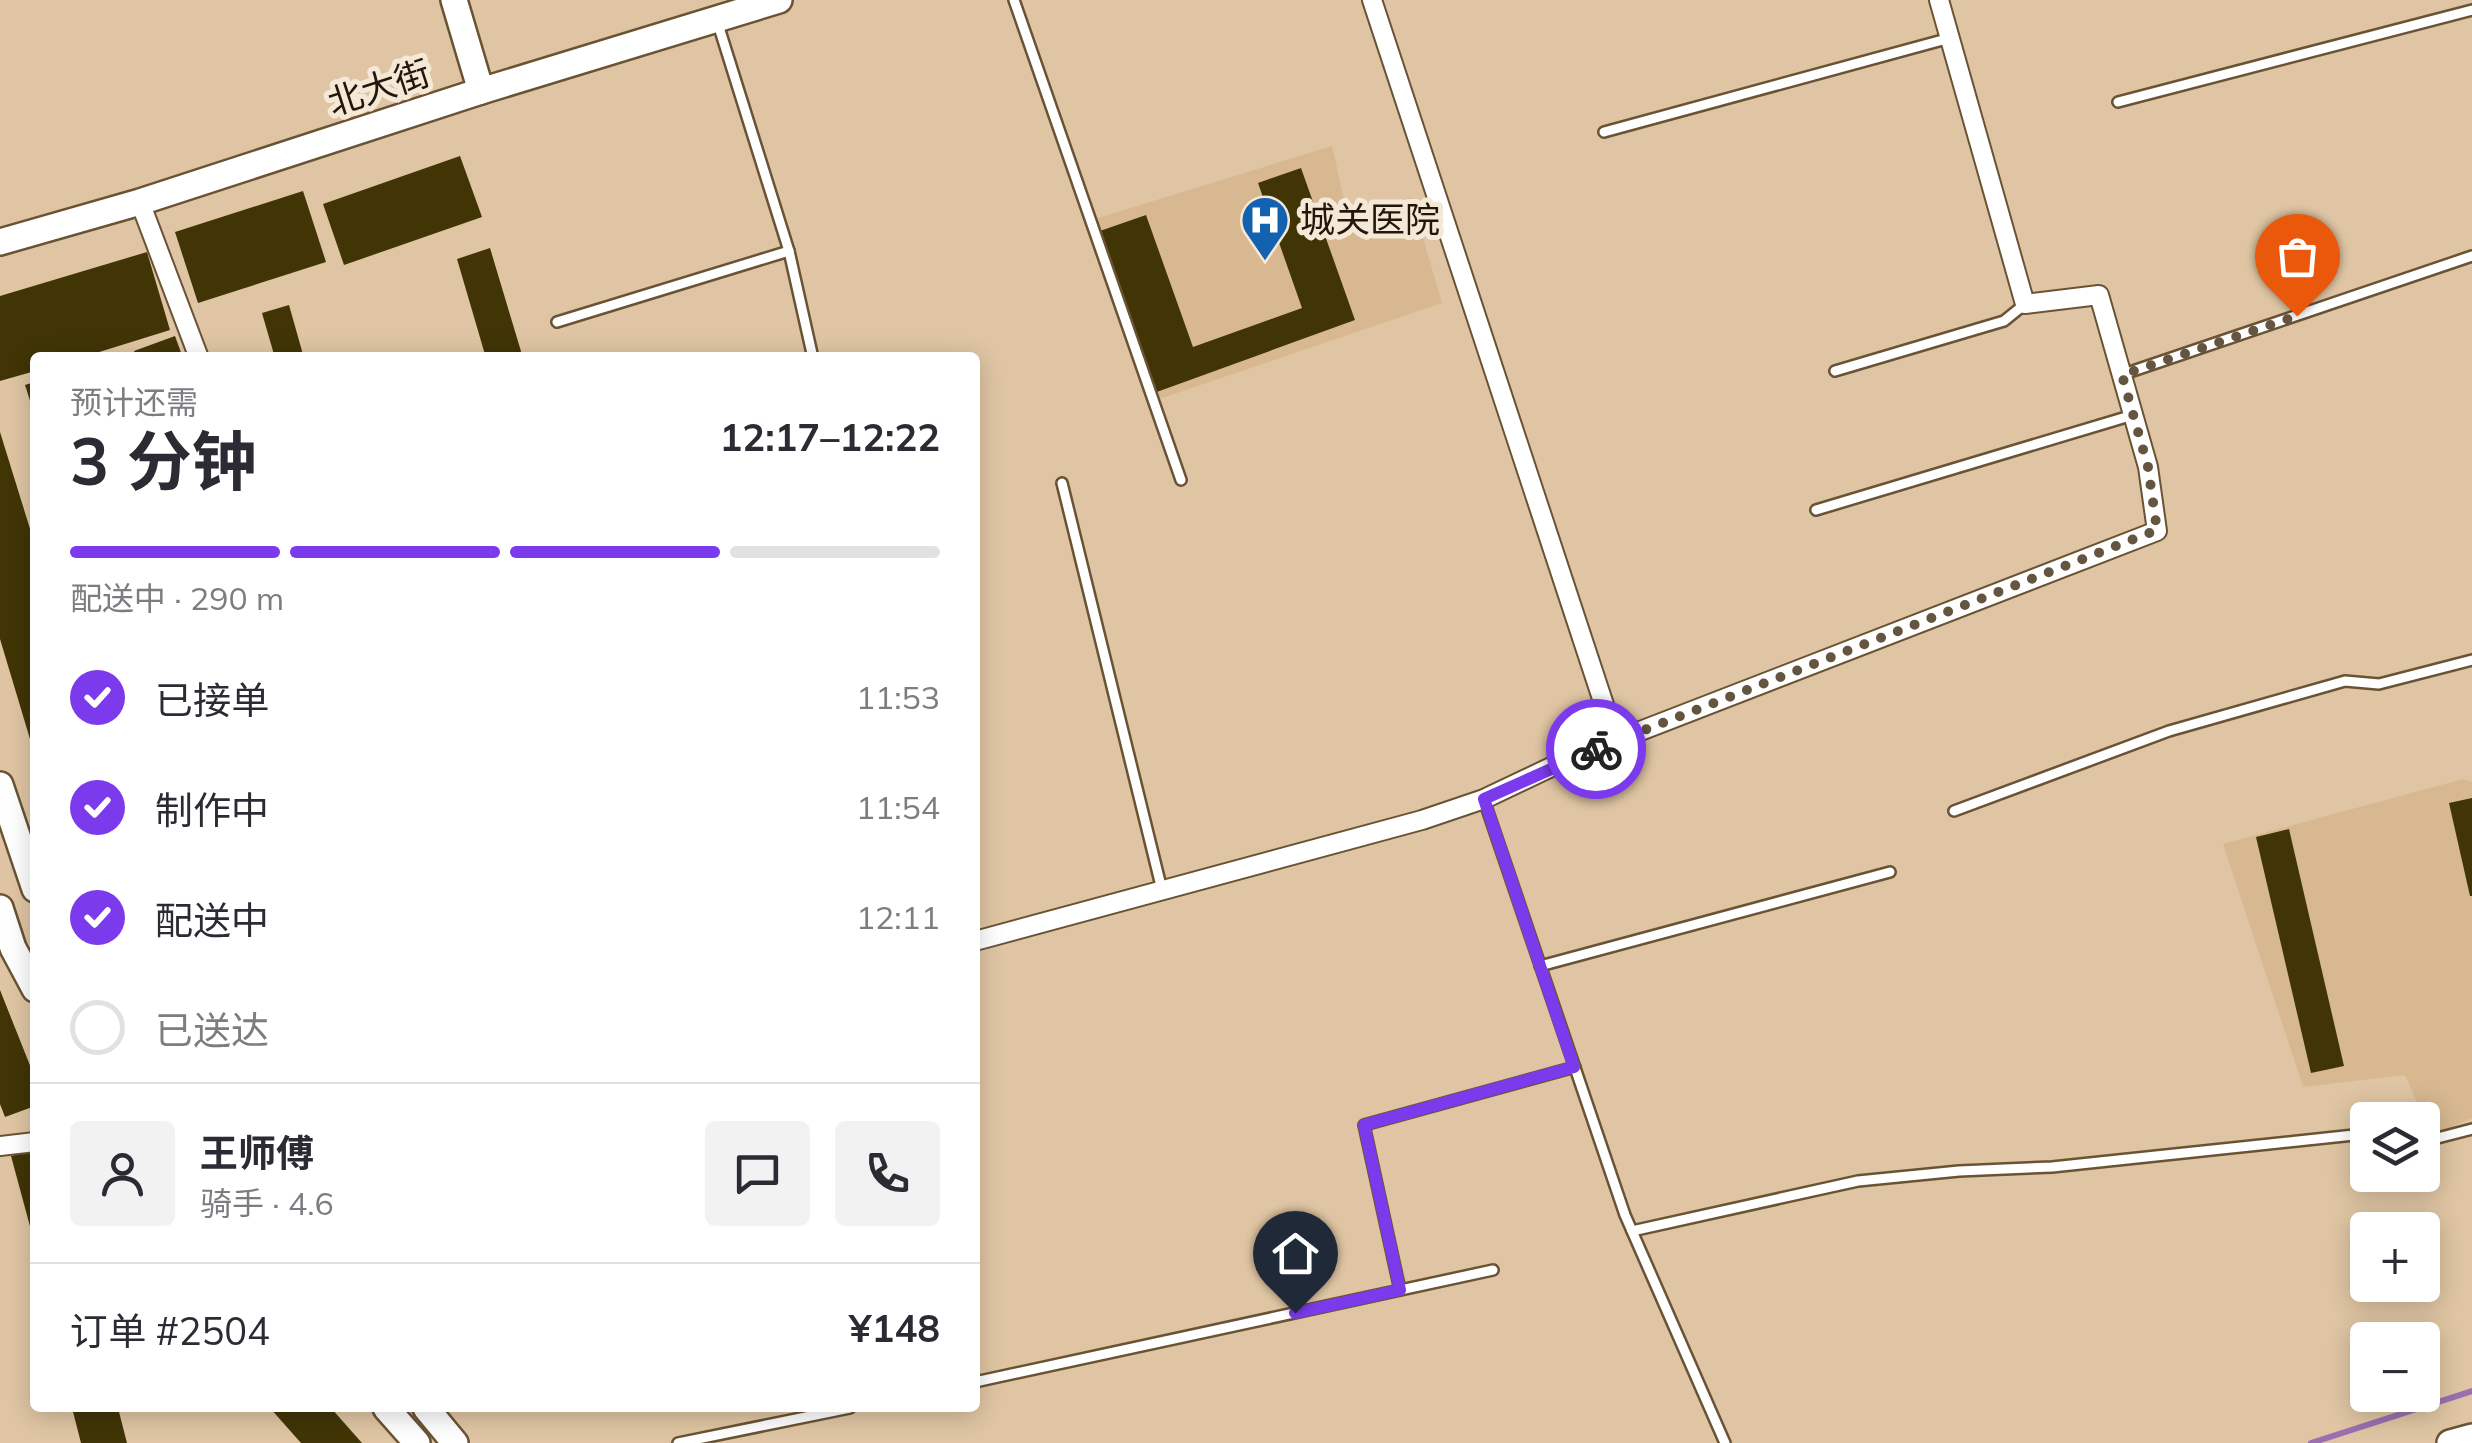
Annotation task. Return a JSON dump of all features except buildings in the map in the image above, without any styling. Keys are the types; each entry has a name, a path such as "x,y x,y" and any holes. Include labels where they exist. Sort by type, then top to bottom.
{"main road":[{"path":"454,0 481,91"},
{"name":"北大街","path":"0,242 140,202 481,91 779,0"},
{"path":"0,785 30,874"},
{"path":"0,908 13,948 30,980"},
{"path":"390,1412 417,1443"},
{"path":"429,1412 455,1443"},
{"path":"2450,1443 2472,1437"}],"street":[{"path":"1372,0 1616,741"},
{"path":"980,940 1422,820 1484,799 1568,759 2157,530 2148,467 2099,295 2025,304 1940,0"},
{"path":"140,202 197,352"},
{"path":"0,1146 30,1143"}],"lane":[{"path":"1014,0 1181,480"},
{"path":"2118,102 2472,10"},
{"path":"717,20 789,251 812,352"},
{"path":"1604,132 1950,38"},
{"path":"557,322 789,251"},
{"path":"2122,375 2472,256"},
{"path":"1835,371 2004,321 2025,304"},
{"path":"1816,510 2133,415"},
{"path":"1062,482 1162,890"},
{"path":"1954,811 2169,732 2345,682 2379,684 2472,660"},
{"path":"1484,799 1632,1231 1725,1443"},
{"path":"1540,966 1890,872"},
{"path":"1400,1290 1364,1125 1574,1067"},
{"path":"2440,1137 2472,1129"},
{"path":"1632,1231 1858,1180 2052,1167 2350,1136"},
{"path":"980,1381 1493,1270"},
{"path":"678,1443 830,1412"}],"shaded area":[{"name":"城关医院","path":"1332,146 1348,218 1411,197 1442,303 1147,403 1085,222"},
{"path":"2463,779 2472,782 2472,1118 2440,1132 2440,1102 2417,1102 2405,1075 2303,1087 2223,844"}],"waterway":[{"path":"2311,1443 2472,1391"}],"way so far":[{"path":"1596,749 2157,530 2148,467 2122,375 2297,316"}],"place":[{"name":"城关医院","path":"1265,262"}],"route":[{"path":"1295,1313 1400,1290 1364,1125 1574,1067 1484,799 1596,749"}]}
